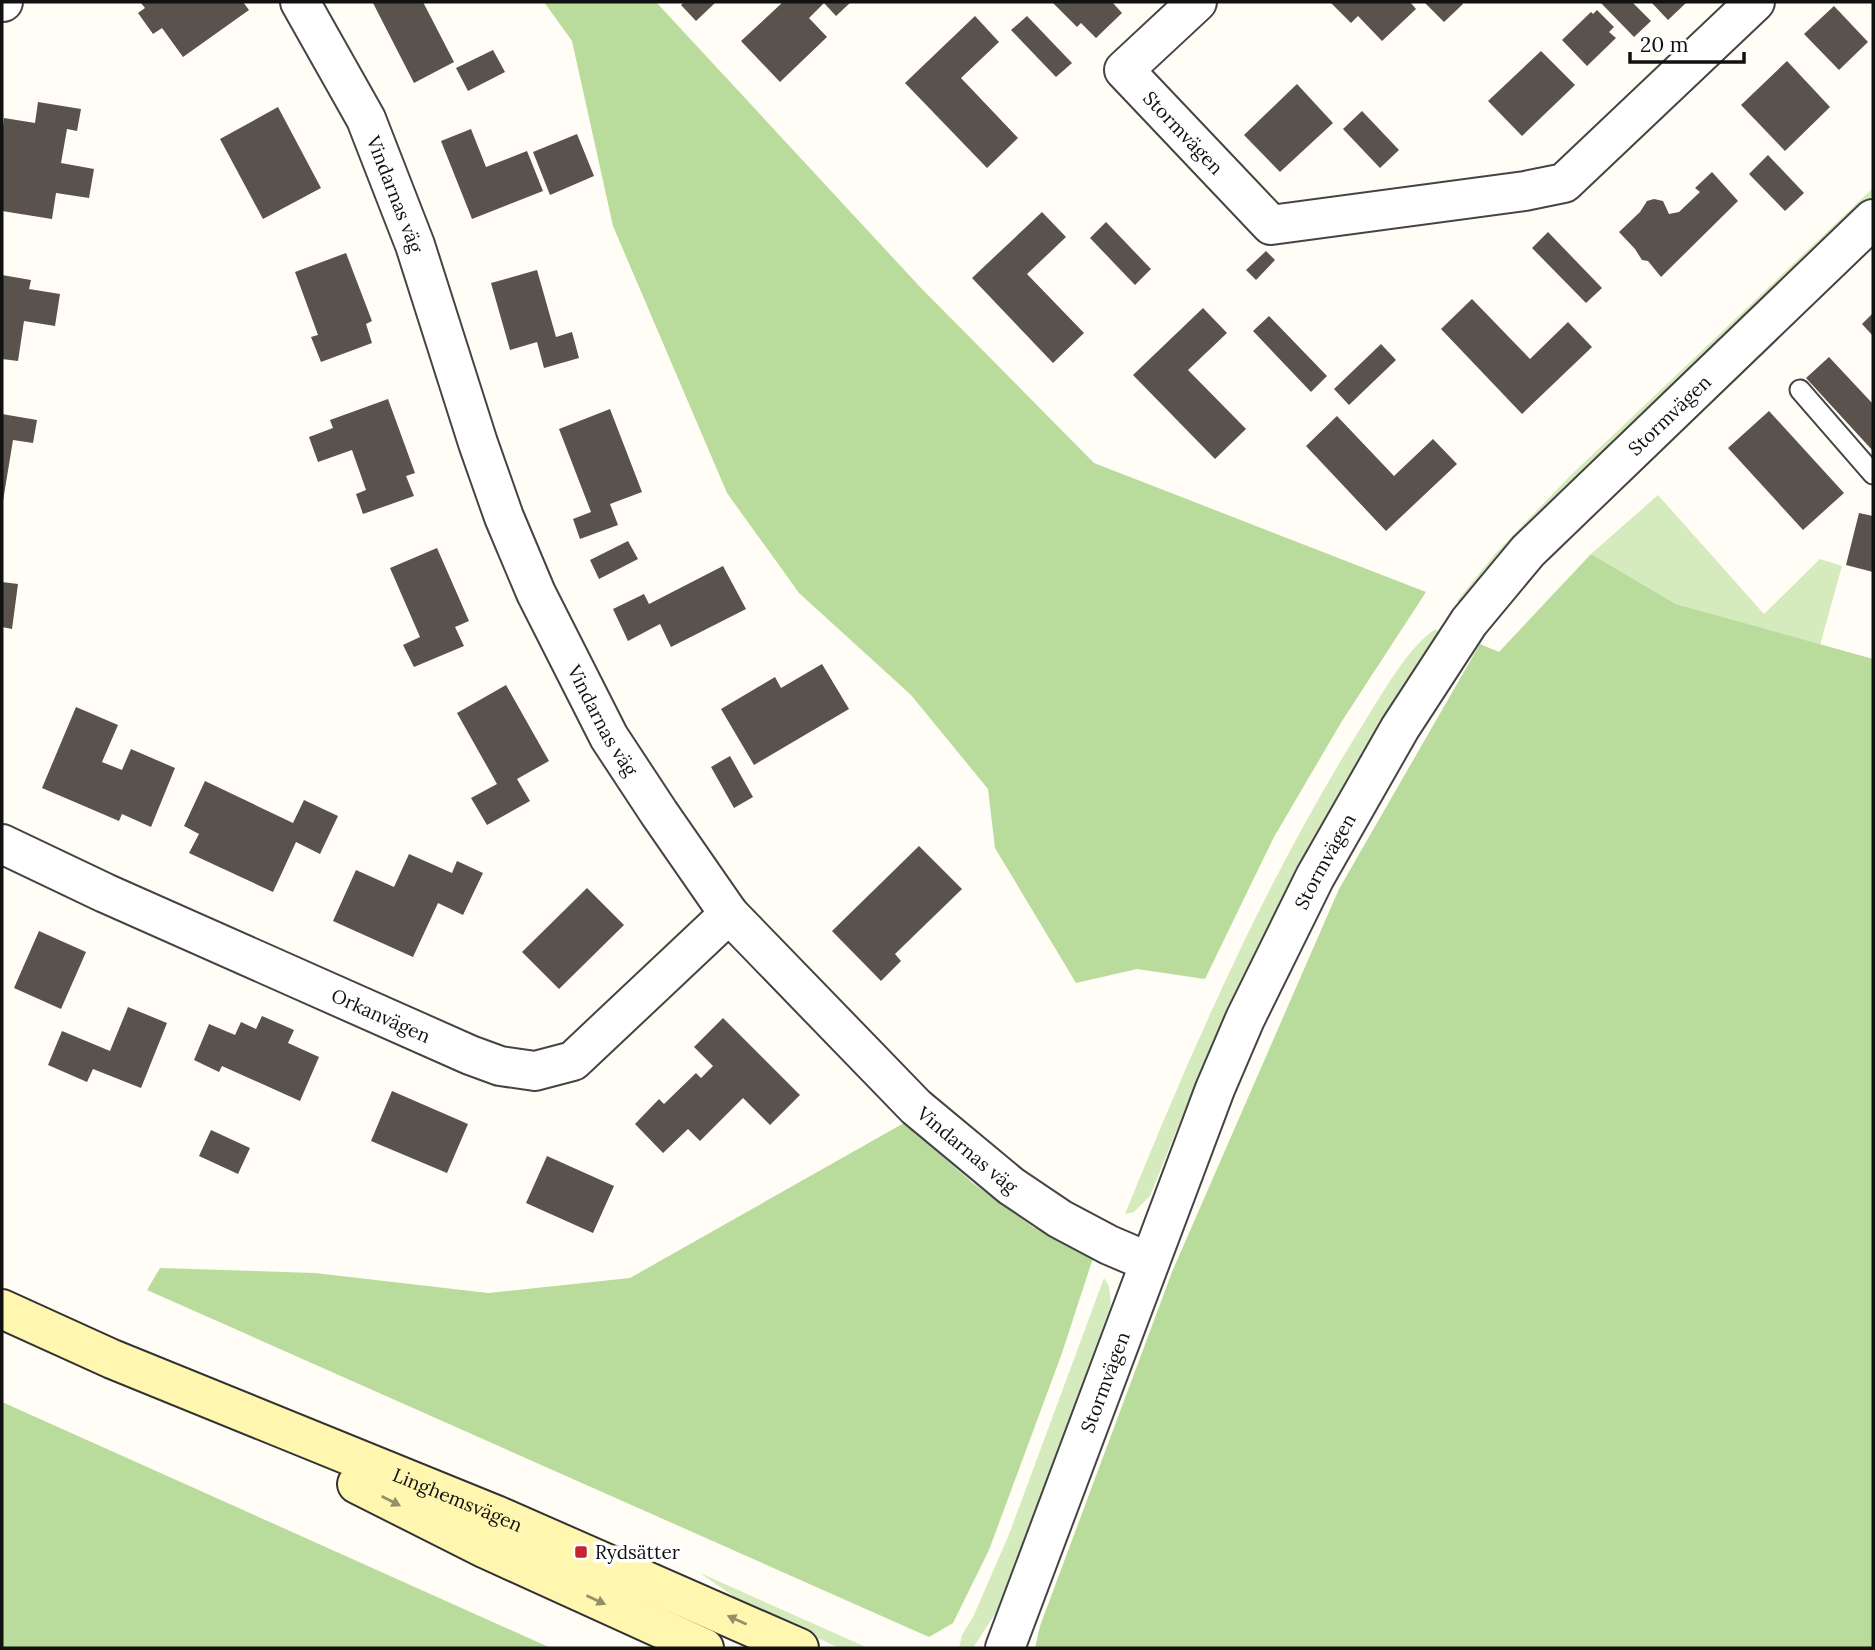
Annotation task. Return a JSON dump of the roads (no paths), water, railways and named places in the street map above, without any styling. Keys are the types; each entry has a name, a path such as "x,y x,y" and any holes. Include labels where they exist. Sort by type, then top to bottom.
{"main road":[{"name":"Linghemsvägen","path":"2,1309 112,1359 508,1521 799,1648"},
{"name":"Linghemsvägen","path":"112,1359 486,1549 704,1648"}],"street":[{"name":"Vindarnas väg","path":"300,2 366,119 415,245 482,456 536,593 609,737 659,813 729,914 916,1107 1011,1186 1060,1219 1149,1262"},
{"name":"Stormvägen","path":"1197,2 1124,71 1271,225 1525,191 1564,183 1755,2"},
{"name":"Stormvägen","path":"1006,1648 1215,1089 1280,946 1350,814 1400,728 1469,622 1528,551 1873,219"},
{"name":"Orkanvägen","path":"2,844 470,1055 500,1066 535,1071 573,1061 729,914"}],"lane":[{"path":"1800,390 1873,474"}],"place":[{"name":"Rydsätter","path":"581,1552"}]}
